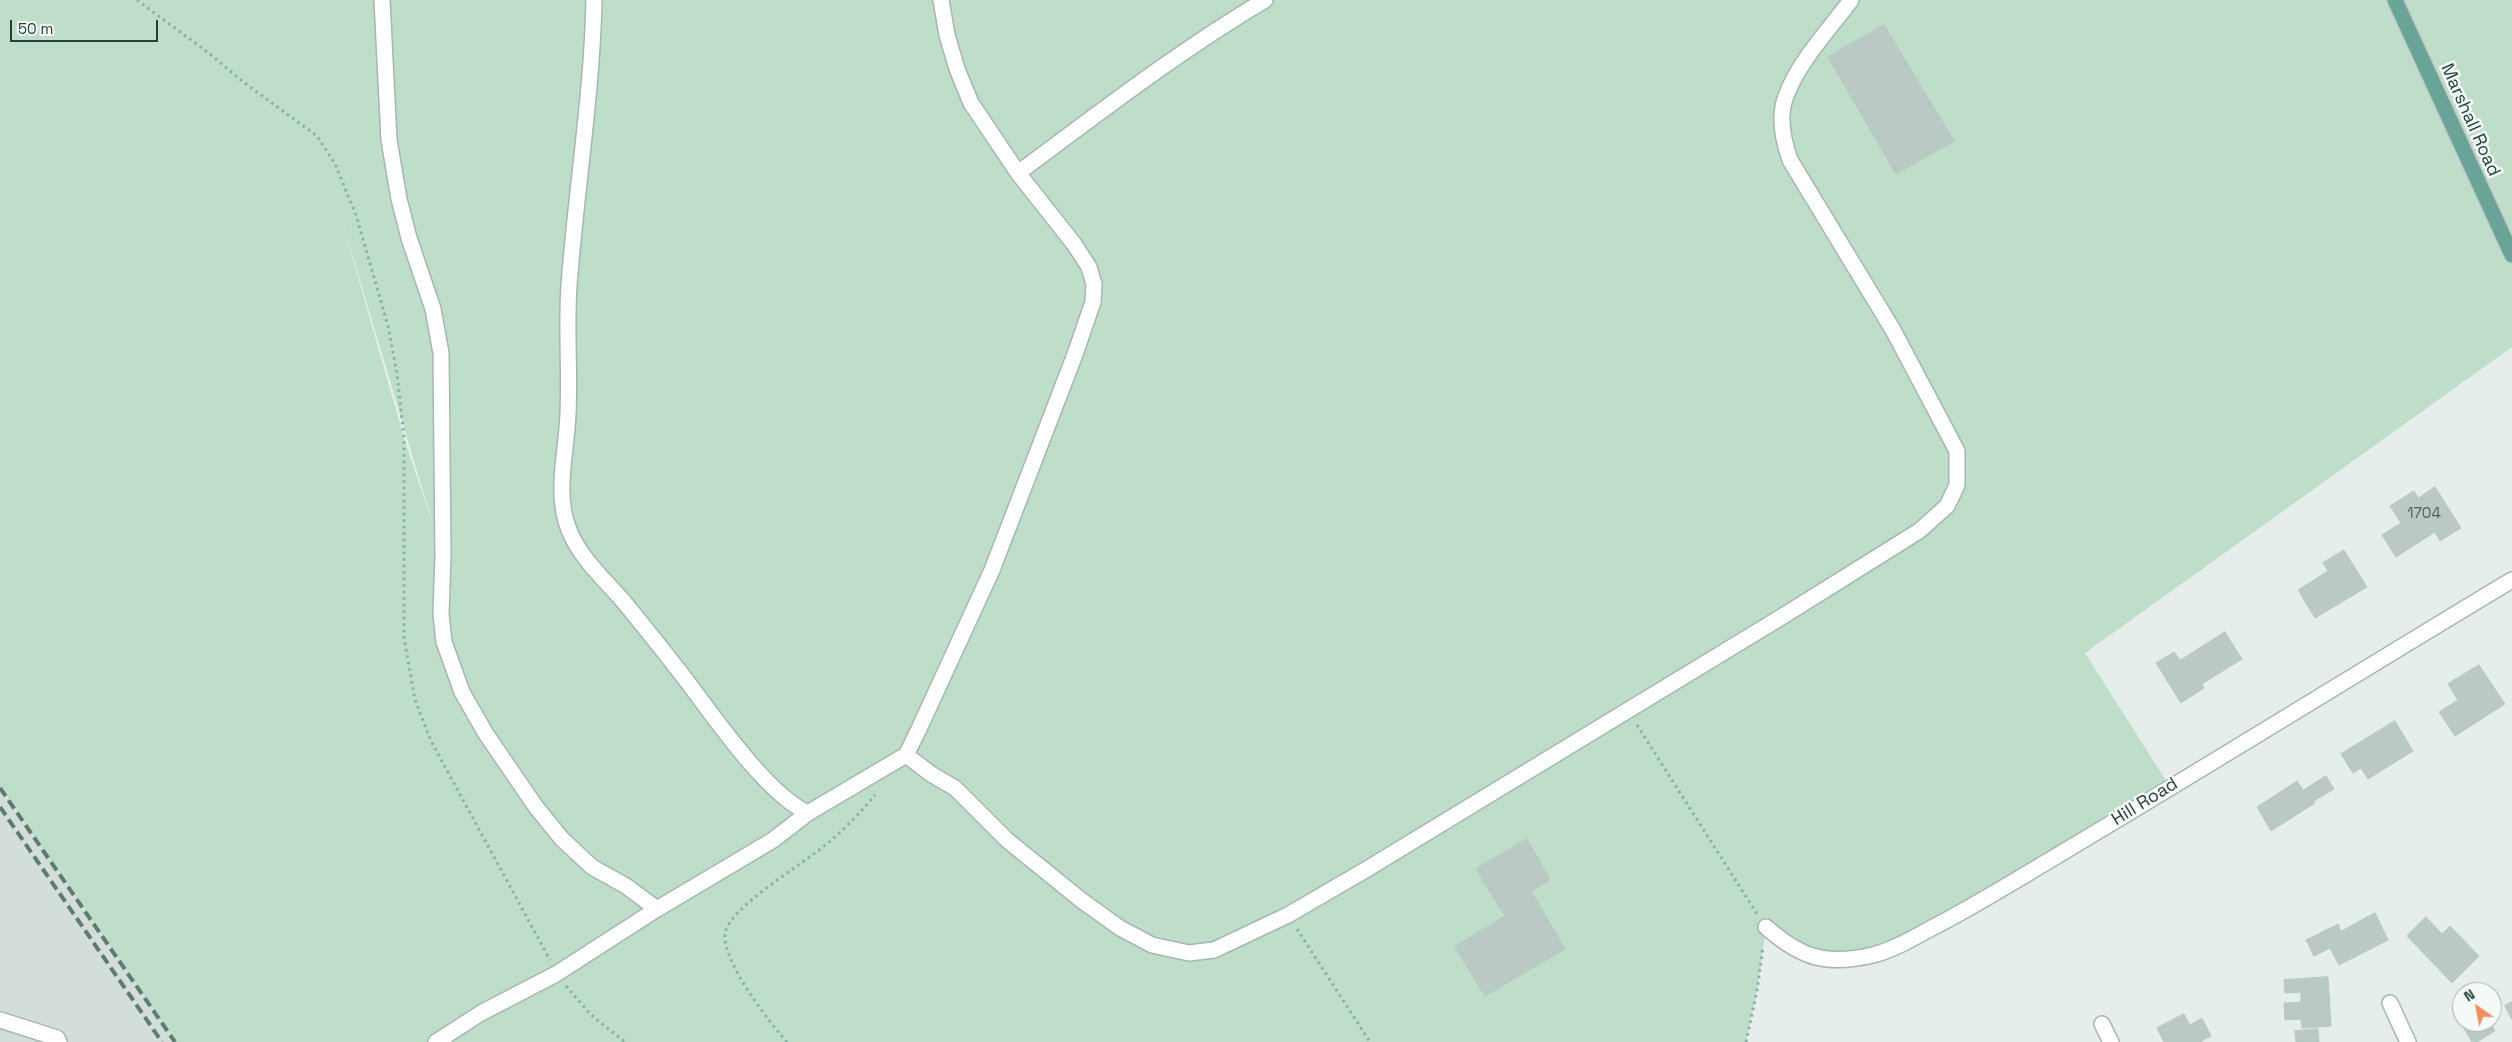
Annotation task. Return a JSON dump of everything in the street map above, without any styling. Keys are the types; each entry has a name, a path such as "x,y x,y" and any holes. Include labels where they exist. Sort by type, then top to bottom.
{"main road":[{"name":"Marshall Road","path":"2395,0 2482,194 2512,255"}],"street":[{"path":"382,0 390,140 397,189 409,238 433,309 441,353 442,556 440,614 444,642 462,692 486,734 536,808 562,839 592,867 626,886 657,909"},
{"path":"594,0 588,104 569,293 568,422 562,467 564,514 569,531 581,553 663,651 721,727 780,795 793,806 808,813"},
{"path":"436,1042 480,1013 556,974 657,909 773,840 808,813 906,754 992,570 1074,357 1093,302 1094,284 1089,267 1074,244 1018,173 971,103 957,69 947,35 941,0"},
{"path":"1018,173 1142,81 1200,41 1266,0"},
{"path":"906,754 931,774 955,788 1007,840 1081,900 1120,928 1152,945 1189,953 1214,950 1288,916 1919,530 1947,506 1957,485 1957,451 1894,330 1790,160 1783,139 1783,112 1786,96 1803,64 1851,0"},
{"name":"Hill Road","path":"1766,928 1787,946 1806,955 1826,959 1857,958 1898,946 1946,921 2086,839 2512,580"},
{"path":"2390,1003 2408,1042"},
{"path":"0,1020 57,1038 59,1042"},
{"path":"2102,1024 2111,1042"}],"path":[{"path":"137,0 210,54 242,82 317,136 335,164 358,224 388,326 397,374 404,438 404,638 415,700 431,741 477,829 521,904 556,974 591,1015 625,1042"},
{"path":"1627,710 1731,877 1766,928 1757,991 1746,1042"},
{"path":"787,1042 756,1002 734,966 726,946 725,934 728,925 759,894 824,846 856,817 881,787"},
{"path":"1288,916 1370,1042"}],"shaded area":[{"path":"0,788 176,1042 0,1042"}],"green space":[{"path":"0,0 2512,0 2512,347 2085,653 2170,787 1898,946 1826,959 1766,928 1757,991 1746,1042 176,1042 0,787","holes":["338,207 434,528 404,438"]}],"building":[{"path":"1884,25 1954,141 1896,174 1828,57"},
{"path":"2435,487 2461,528 2440,541 2435,532 2396,557 2382,535 2401,523 2390,506 2414,491 2418,498"},
{"path":"2344,550 2367,587 2315,618 2298,590 2328,571 2323,563"},
{"path":"2225,632 2242,659 2202,684 2204,688 2181,703 2156,663 2174,652 2180,660"},
{"path":"2479,665 2505,704 2455,736 2439,712 2458,700 2448,684"},
{"path":"2395,721 2413,751 2368,779 2361,768 2353,773 2341,754"},
{"path":"2326,776 2334,789 2271,831 2257,807 2297,781 2303,790"},
{"path":"1527,839 1550,880 1530,892 1535,898 1505,916 1476,869"},
{"path":"1535,898 1565,949 1485,996 1455,947"},
{"path":"2375,913 2388,940 2339,965 2330,948 2314,956 2306,940 2338,924 2341,931"},
{"path":"2426,917 2442,934 2450,926 2479,956 2452,983 2407,936"},
{"path":"2328,977 2331,1026 2302,1028 2301,1019 2285,1020 2284,1003 2301,1002 2301,992 2285,993 2284,980"},
{"path":"2512,1002 2512,1020 2505,1006"},
{"path":"2184,1014 2190,1025 2202,1018 2211,1036 2200,1042 2164,1042 2157,1028"},
{"path":"2318,1029 2319,1042 2296,1042 2295,1031"},
{"path":"2466,1032 2493,1032 2477,1042 2472,1042"}],"railway":[{"path":"0,788 175,1042"},
{"path":"0,807 162,1042"}]}
